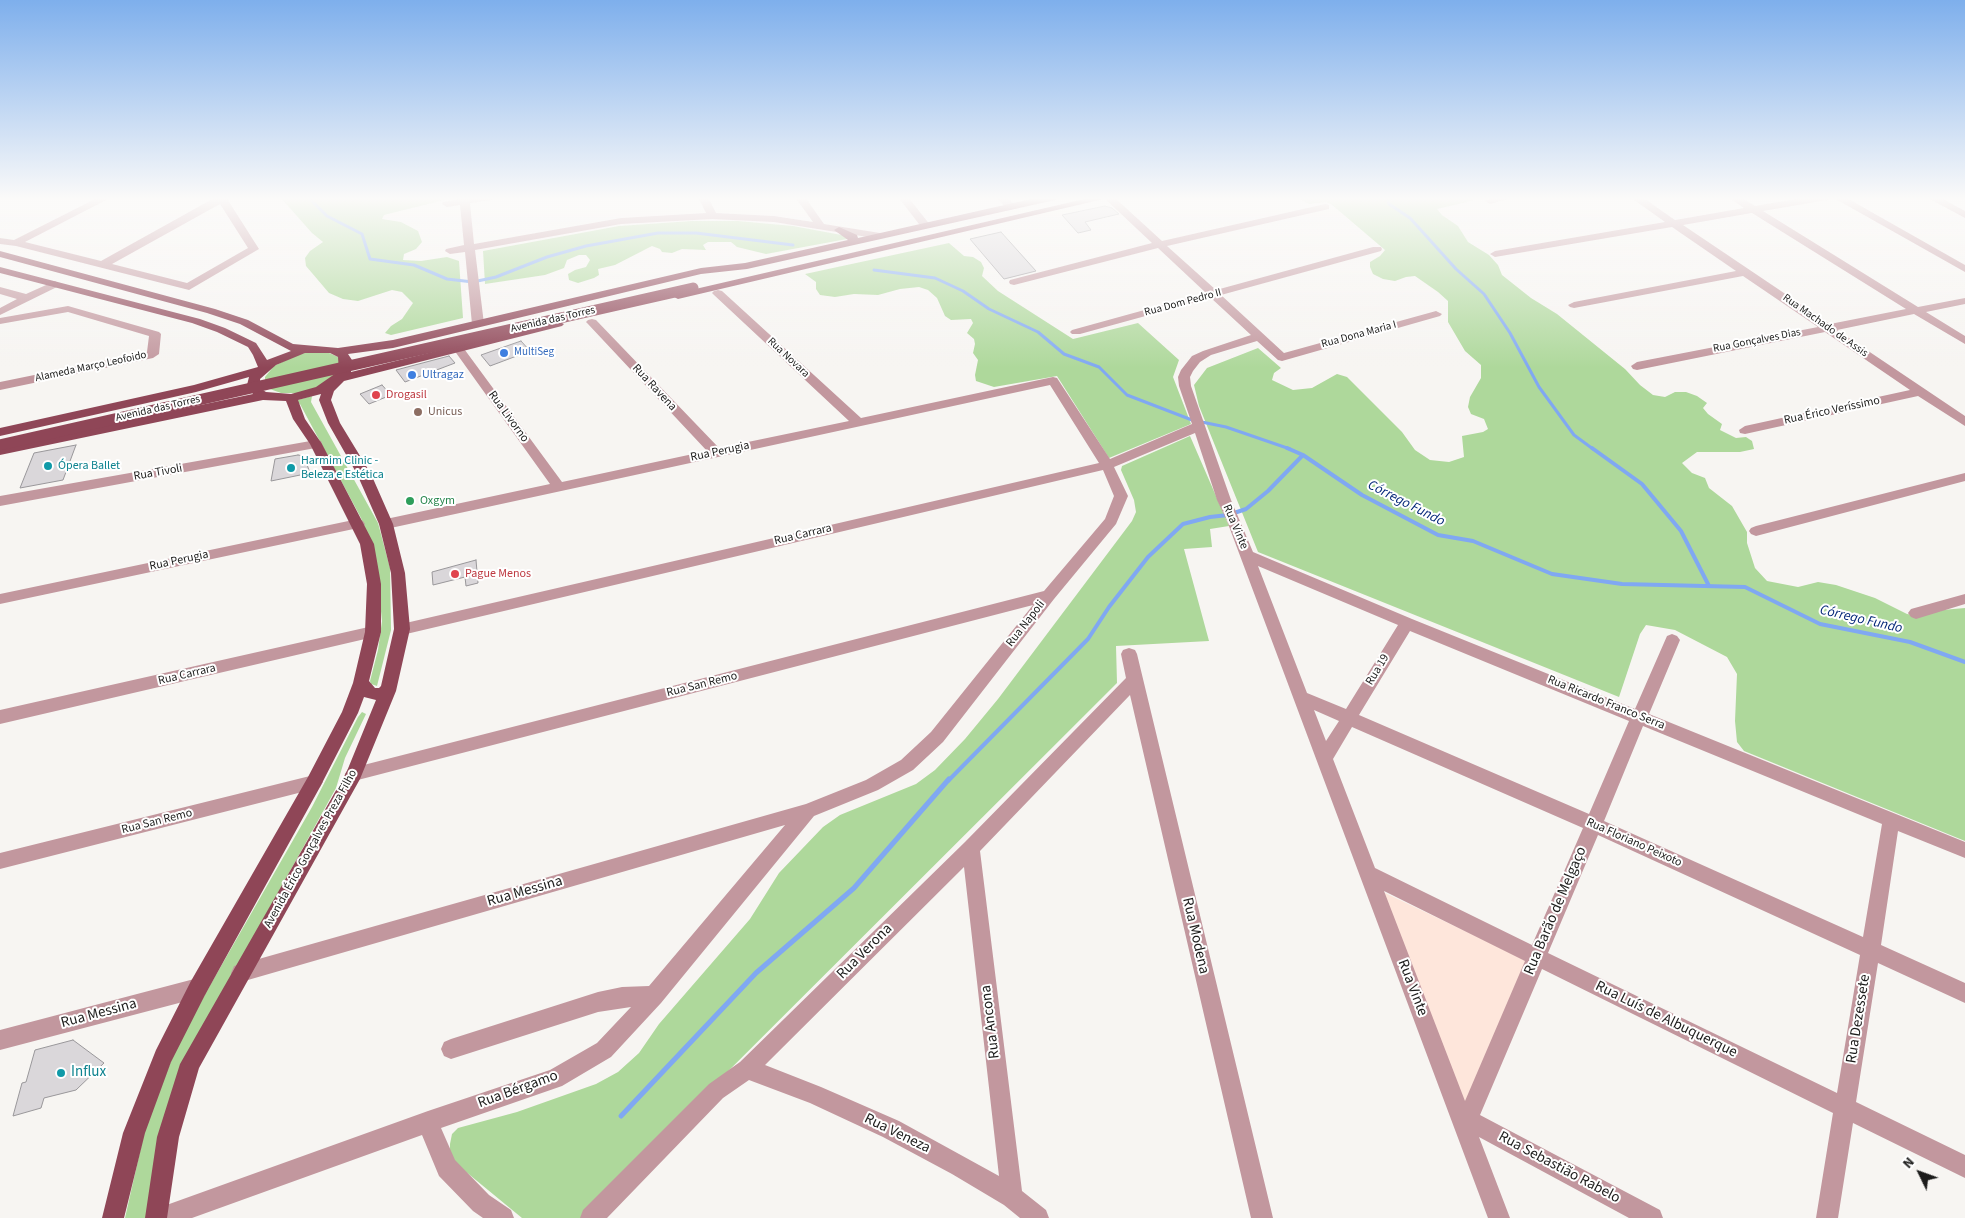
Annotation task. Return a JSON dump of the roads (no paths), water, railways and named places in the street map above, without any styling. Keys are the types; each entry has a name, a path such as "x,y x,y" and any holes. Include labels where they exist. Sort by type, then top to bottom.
{"main road":[{"path":"0,254 211,311 244,322 290,346 332,351 393,344 701,271 747,266"},
{"name":"Avenida das Torres","path":"0,445 691,285 747,266 802,254"},
{"name":"Avenida das Torres","path":"0,440 691,285 859,254"},
{"path":"0,451 320,390 340,378 458,348 854,255"},
{"path":"0,270 221,330 252,345 259,354 262,369"},
{"path":"113,1218 134,1132 163,1057 198,988 314,782 350,712 361,683 373,632 374,584 367,544 358,524 316,444 299,419 276,397 256,391 253,385 254,378 262,369 281,357 308,349"},
{"name":"Avenida Érico Gonçalves Preza Filho","path":"156,1218 168,1137 190,1064 354,774 388,690 402,628 398,573 386,524 364,474 334,423 327,406 326,395 347,366 346,360 332,351"},
{"path":"0,432 196,388 262,369"},
{"path":"361,683 371,694 381,694 388,690"},
{"path":"350,712 364,708 377,717"}],"street":[{"path":"58,254 189,287 246,254"},
{"path":"102,265 122,254"},
{"path":"470,254 478,324"},
{"path":"1014,282 1124,254"},
{"path":"1168,254 1260,336"},
{"name":"Rua Dom Pedro II","path":"1076,332 1359,254"},
{"name":"Rua Machado de Assis","path":"1719,254 1965,422"},
{"path":"1824,254 1965,341"},
{"path":"1937,254 1965,270"},
{"path":"1574,305 1746,272"},
{"path":"0,312 55,284"},
{"path":"0,290 26,298"},
{"name":"Rua Novara","path":"718,293 858,422"},
{"name":"Rua Gonçalves Dias","path":"1637,366 1965,301"},
{"name":"Alameda Março Leofoido","path":"0,321 68,309 155,334 153,354 0,386"},
{"name":"Rua Dona Maria I","path":"1260,336 1282,357 1436,314"},
{"name":"Rua Ravena","path":"592,322 716,453"},
{"name":"Rua Vinte","path":"1260,336 1208,353 1196,359 1184,377 1185,386 1224,500 1234,521 1499,1218"},
{"name":"Rua Livorno","path":"458,348 559,487"},
{"name":"Rua Perugia","path":"386,524 1053,381"},
{"name":"Rua Napoli","path":"808,811 872,785 907,765 937,737 1110,521 1121,496 1107,465 1053,381"},
{"name":"Rua Érico Veríssimo","path":"1745,430 1919,392"},
{"name":"Rua Carrara","path":"402,628 1107,465 1198,425"},
{"name":"Rua Tivoli","path":"0,501 316,444"},
{"path":"1756,531 1965,477"},
{"name":"Rua Perugia","path":"0,599 358,524"},
{"name":"Rua Ricardo Franco Serra","path":"1247,555 1965,850"},
{"name":"Rua San Remo","path":"354,774 1049,595"},
{"path":"1916,613 1965,599"},
{"name":"Rua 19","path":"1349,718 1407,622"},
{"name":"Rua Carrara","path":"0,717 373,632"},
{"name":"Rua Barão de Melgaço","path":"1465,1126 1672,640"},
{"name":"Rua Modena","path":"1129,654 1262,1218"},
{"name":"Rua Verona","path":"591,1218 716,1091 747,1069 971,848 1134,680"},
{"name":"Rua Floriano Peixoto","path":"1301,697 1593,824 1965,993"},
{"path":"1324,759 1349,718"},
{"name":"Rua San Remo","path":"0,861 314,782"},
{"name":"Rua Messina","path":"241,973 808,811"},
{"name":"Rua Bérgamo","path":"161,1218 428,1122 555,1079 604,1050 654,996 808,811"},
{"name":"Rua Dezessete","path":"1827,1218 1891,820"},
{"name":"Rua Ancona","path":"971,848 1012,1197"},
{"name":"Rua Luís de Albuquerque","path":"1368,874 1845,1106 1965,1167"},
{"name":"Rua Messina","path":"0,1040 198,988"},
{"path":"451,1049 598,1002 622,997 654,996"},
{"name":"Rua Veneza","path":"747,1069 814,1094 891,1129 960,1166 1012,1197 1038,1218"},
{"path":"428,1122 447,1168 481,1203 503,1218"},
{"name":"Rua Sebastião Rabelo","path":"1465,1126 1481,1126 1652,1218"}],"waterway":[{"name":"Córrego Fundo","path":"368,254 370,259 414,265 447,279 473,282 496,277 558,254"},
{"path":"1442,254 1484,294 1510,333 1539,387 1574,435 1593,449"},
{"name":"Córrego Fundo","path":"874,270 935,278 963,291 989,309 1038,332 1064,354 1099,367 1127,395 1192,420 1226,427 1290,449"},
{"name":"Córrego Fundo","path":"1287,448 1303,455"},
{"path":"1592,448 1642,484 1681,531 1709,586"},
{"path":"948,781 1088,639 1109,607 1148,557 1183,524 1210,517 1228,515 1246,509 1268,491 1303,455"},
{"name":"Córrego Fundo","path":"1303,455 1362,495 1438,535 1473,541 1552,574 1622,584 1745,587 1820,624 1910,642 1965,662"},
{"path":"621,1116 756,973 854,888 949,779"}],"place":[{"name":"MultiSeg","path":"504,353"},
{"name":"Ultragaz","path":"412,375"},
{"name":"Drogasil","path":"376,395"},
{"name":"Unicus","path":"418,412"},
{"name":"Ópera Ballet","path":"48,466"},
{"name":"Harmim Clinic - Beleza e Estética","path":"291,468"},
{"name":"Oxgym","path":"410,501"},
{"name":"Pague Menos","path":"455,574"},
{"name":"Influx","path":"61,1073"}]}
